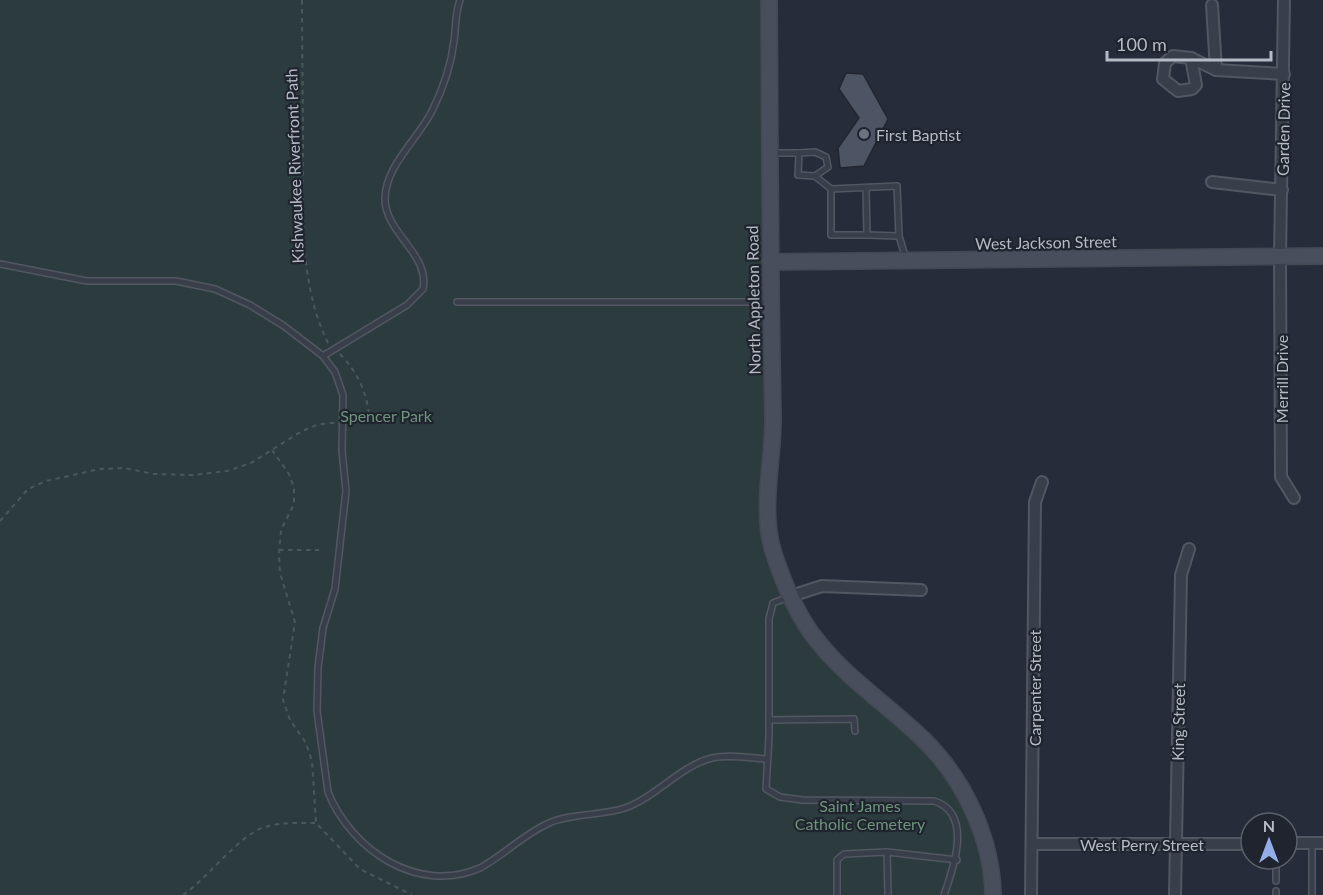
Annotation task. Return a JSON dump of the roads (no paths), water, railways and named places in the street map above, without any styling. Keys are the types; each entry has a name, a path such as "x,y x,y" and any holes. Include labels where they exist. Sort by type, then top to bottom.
{"main road":[{"name":"North Appleton Road","path":"769,0 770,302 773,417 768,510 772,549 791,596 818,642 848,674 924,740 961,787 983,832 993,875 993,895"},
{"name":"West Jackson Street","path":"770,262 1323,256"}],"street":[{"path":"1201,0 1213,3 1216,70"},
{"name":"Garden Drive","path":"1280,257 1284,0"},
{"path":"1191,58 1216,70 1284,74"},
{"path":"1212,182 1282,190"},
{"name":"Merrill Drive","path":"1280,257 1281,477 1294,498"},
{"name":"Carpenter Street","path":"1031,895 1035,502 1042,482"},
{"name":"King Street","path":"1175,895 1181,575 1189,549"},
{"path":"791,596 822,586 921,590"},
{"path":"1299,843 1317,843"},
{"name":"West Perry Street","path":"1033,844 1239,844"}],"lane":[{"path":"322,357 407,304 423,289 424,279 418,262 389,219 385,193 391,174 432,112 447,79 460,0"},
{"path":"770,153 815,152 826,157 828,167 814,176"},
{"path":"798,153 798,175 814,176 831,189 897,186 899,236 906,261"},
{"path":"831,189 831,235 899,236"},
{"path":"866,189 867,235"},
{"path":"0,264 87,281 176,281 215,289 250,305 284,326 322,357 340,383 346,491 335,589 323,627 318,668 317,711 331,801 357,837 382,859 419,877 456,876 482,867 548,824 627,807 703,761 737,757 766,759"},
{"path":"457,302 770,302"},
{"path":"791,596 773,603 768,619 769,720 766,789 780,797 802,800 934,801 946,804 955,816 957,860 944,895"},
{"path":"769,720 854,719 855,731"},
{"path":"1312,895 1317,843"},
{"path":"837,895 837,860 844,854 887,852 957,860"},
{"path":"887,852 888,895"},
{"path":"1276,871 1276,881"}],"place":[{"name":"First Baptist","path":"864,134"}],"park label":[{"name":"Spencer Park","path":"386,415"},
{"name":"Saint James Catholic Cemetery","path":"860,814"}]}
